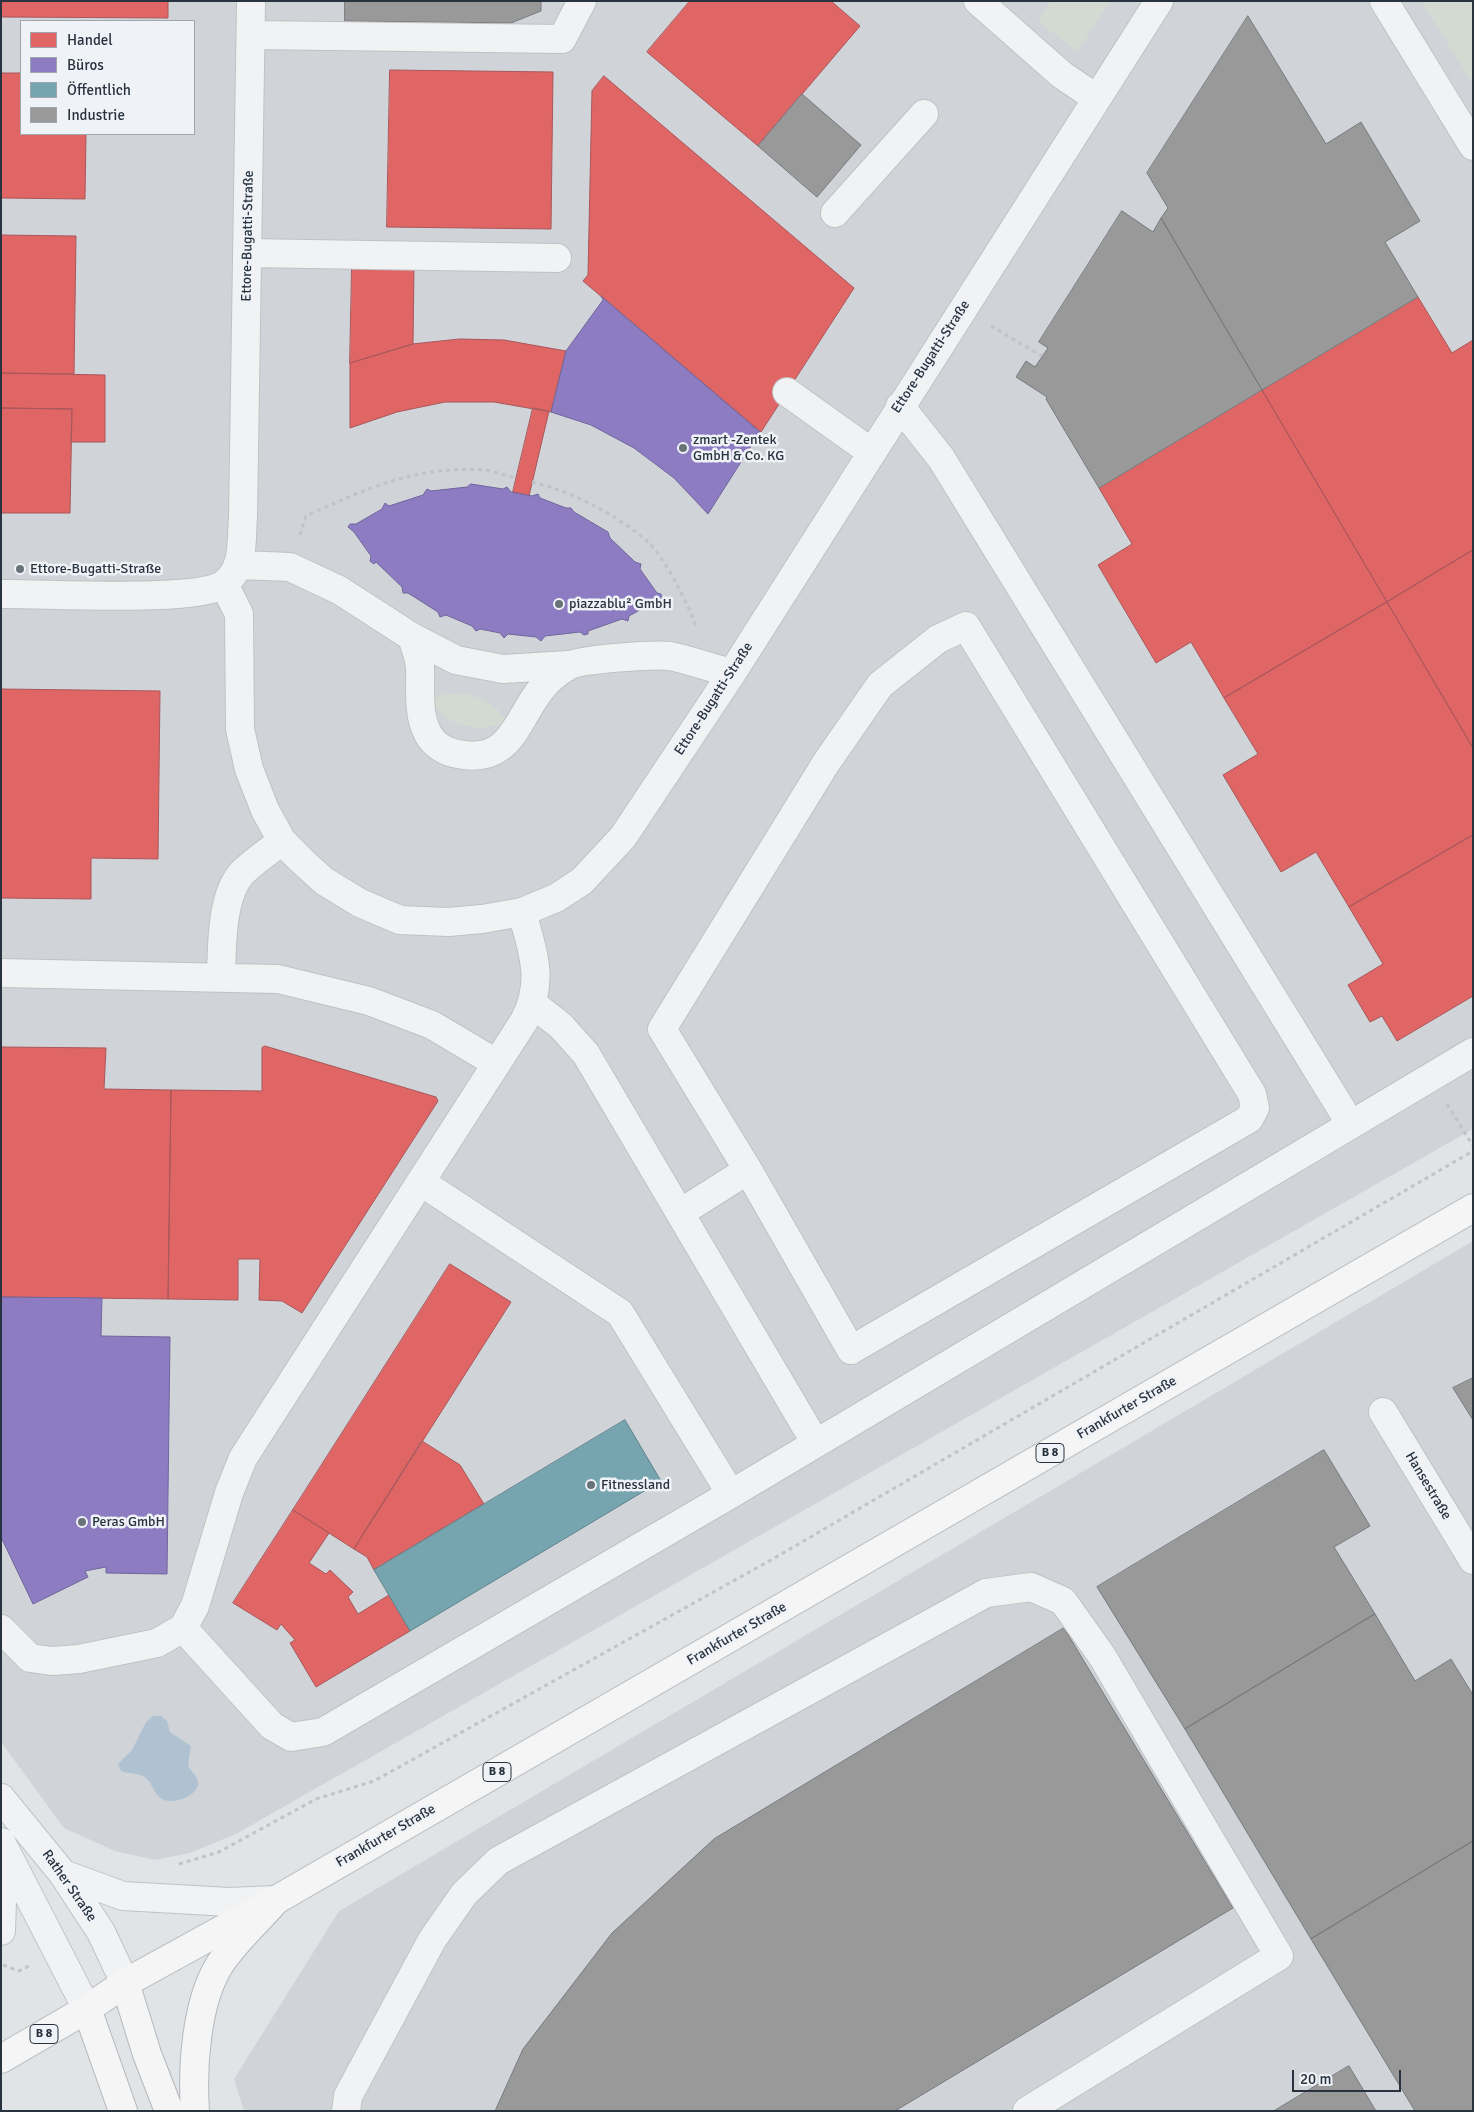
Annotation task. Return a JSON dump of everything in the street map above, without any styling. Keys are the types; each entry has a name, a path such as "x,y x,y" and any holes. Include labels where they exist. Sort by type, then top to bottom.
{"main road":[{"name":"Frankfurter Straße","path":"1,2058 87,2009 125,1983 276,1900 1473,1208"},
{"path":"195,2111 199,2026 206,1991 221,1963 276,1900"},
{"path":"125,1983 147,2054 169,2111"},
{"path":"87,2009 123,2111"}],"street":[{"name":"Ettore-Bugatti-Straße","path":"251,1 243,517 232,575 239,614 240,729 249,769 265,810 282,841 324,881 360,903 400,920 448,922 522,912 556,898 582,881 623,837 721,671 871,452 1159,1"},
{"path":"251,35 562,39 582,1"},
{"path":"978,1 1062,75 1096,98"},
{"path":"1384,1 1473,146"},
{"path":"835,213 924,114"},
{"path":"247,253 557,258"},
{"path":"787,392 871,452"},
{"path":"900,406 946,466 1350,1123"},
{"path":"1,594 182,595 232,575 290,567 339,590 412,638 456,660 503,670 570,665 616,658 668,656 721,671"},
{"path":"966,626 1252,1094 1255,1108 1248,1118 851,1350 748,1170 662,1029 826,763 880,685 938,639 966,626"},
{"path":"412,638 420,664 421,714 428,734 438,746 451,753 467,756 486,755 502,747 514,734 542,687 570,665"},
{"path":"221,976 226,917 232,890 242,873 282,841"},
{"path":"1,1629 30,1658 52,1661 79,1659 158,1643 183,1628 199,1598 229,1493 244,1458 533,1004 537,975 522,912"},
{"path":"1,973 221,976 278,979 369,1001 432,1025 496,1063"},
{"path":"533,1004 561,1026 586,1054 816,1442"},
{"path":"183,1628 272,1726 291,1737 323,1732 731,1494 1350,1123 1473,1052"},
{"path":"680,1212 748,1170"},
{"path":"421,1182 620,1313 731,1494"},
{"name":"Hansestraße","path":"1383,1412 1473,1560"},
{"path":"346,2111 348,2096 432,1940 464,1894 498,1861 986,1593 1031,1588 1063,1601 1102,1656 1279,1956 1027,2111"},
{"name":"Rather Straße","path":"1,1798 63,1874 101,1932 125,1983"},
{"path":"1,1931 5,1849"},
{"path":"5,1849 87,2009"},
{"path":"63,1874 123,1896 229,1902 276,1900"}],"path":[{"path":"962,309 1042,356"},
{"path":"290,567 306,516 376,485 412,475 444,471 484,470 516,478"},
{"path":"532,482 557,488 589,504 631,529 649,544 688,604 721,671"},
{"path":"1430,1076 1473,1146"},
{"path":"176,1865 218,1852 316,1799 374,1781 771,1560 1473,1151"},
{"path":"1,1964 19,1971 56,1950"}],"shaded area":[{"path":"1,1 1473,1 1473,1129 236,1834 190,1853 155,1860 115,1851 64,1828 1,1742"},
{"path":"1051,1 1110,1 1078,51 1038,22"},
{"path":"1421,1 1473,1 1473,84"},
{"path":"461,693 488,702 498,710 507,722 497,726 465,726 445,717 430,700 442,695"},
{"path":"1473,1241 1473,2111 244,2111 234,2079 339,1911"}],"water":[{"path":"153,1716 161,1716 167,1721 170,1732 191,1746 188,1766 198,1782 195,1791 186,1798 174,1801 164,1800 158,1796 147,1779 121,1771 118,1764 132,1750 146,1722"}],"building: Handel":[{"path":"1,1 168,1 168,18 1,17"},
{"path":"690,1 831,1 860,26 758,146 647,52"},
{"path":"390,70 553,72 551,229 387,227"},
{"path":"1,73 20,73 20,135 86,135 85,199 1,198"},
{"path":"604,76 854,288 761,432 583,281 588,275 592,91"},
{"path":"1,235 76,236 74,374 1,373"},
{"path":"352,265 414,265 413,344 350,363"},
{"path":"1418,297 1452,353 1473,340 1473,550 1387,602 1262,390"},
{"path":"460,339 504,340 566,351 551,412 494,402 445,402 397,412 350,428 350,363 413,344"},
{"path":"1,373 105,375 105,442 71,442 72,409 1,408"},
{"path":"1262,390 1387,602 1224,698 1191,642 1156,663 1098,565 1132,544 1099,488"},
{"path":"1,408 72,409 70,513 1,513"},
{"path":"533,408 549,411 529,496 513,492"},
{"path":"1473,550 1473,748 1387,602"},
{"path":"1387,602 1473,748 1473,835 1349,907 1316,852 1281,872 1223,775 1258,754 1224,698"},
{"path":"1,689 160,691 158,859 91,858 91,899 1,898"},
{"path":"1473,835 1473,996 1397,1041 1382,1016 1370,1022 1348,985 1383,964 1349,907"},
{"path":"265,1046 436,1097 438,1101 302,1313 282,1301 259,1300 260,1259 238,1259 238,1300 168,1299 171,1090 262,1091 262,1048"},
{"path":"1,1047 106,1048 104,1089 171,1090 168,1299 1,1297"},
{"path":"450,1264 511,1302 354,1549 293,1510"},
{"path":"422,1441 460,1465 484,1504 374,1570 367,1557 354,1549"},
{"path":"293,1510 329,1533 309,1563 326,1574 330,1570 353,1592 348,1597 358,1614 389,1595 410,1631 316,1687 290,1643 295,1640 281,1624 277,1630 233,1603"}],"building: Büros":[{"path":"601,296 760,432 708,514 674,478 634,448 591,425 551,412 566,351 603,300"},
{"path":"471,484 503,489 507,487 511,492 532,496 538,494 540,498 566,508 571,508 574,512 608,532 610,538 635,562 641,564 640,569 657,593 661,594 662,601 656,601 629,616 628,621 622,619 588,631 588,634 584,635 580,632 545,636 541,641 536,637 508,634 504,638 500,633 480,629 476,631 472,626 446,615 440,617 438,612 408,593 403,593 402,587 376,562 374,564 370,561 371,556 354,532 348,527 350,524 356,524 382,509 385,503 389,506 423,495 427,489 431,491 467,487"},
{"path":"1,1297 102,1298 101,1336 170,1337 167,1574 106,1573 106,1567 85,1571 88,1577 33,1604 1,1537"}],"building: Öffentlich":[{"path":"625,1420 661,1481 410,1631 374,1570"}],"building: Industrie":[{"path":"345,1 541,1 541,11 511,23 345,21"},
{"path":"1248,16 1326,144 1361,122 1420,221 1385,242 1418,297 1262,390 1161,218 1168,208 1147,173"},
{"path":"802,94 861,145 817,197 758,146"},
{"path":"1122,211 1153,232 1161,218 1262,390 1099,488 1046,399 1047,397 1016,377 1026,361 1035,367 1048,348 1039,342"},
{"path":"1473,1378 1473,1420 1453,1388"},
{"path":"1324,1450 1370,1526 1334,1547 1375,1614 1185,1729 1097,1587"},
{"path":"1375,1614 1415,1681 1451,1659 1473,1695 1473,1841 1311,1939 1185,1729"},
{"path":"1064,1628 1233,1908 895,2111 495,2111 523,2049 612,1933 714,1839"},
{"path":"1473,1841 1473,2111 1415,2111 1311,1939"},
{"path":"1349,2066 1376,2111 1274,2111"}],"place":[{"name":"zmart -Zentek GmbH & Co. KG","path":"683,448"},
{"name":"Ettore-Bugatti-Straße","path":"20,569"},
{"name":"piazzablu² GmbH","path":"559,604"},
{"name":"Fitnessland","path":"591,1485"},
{"name":"Peras GmbH","path":"82,1522"}]}
